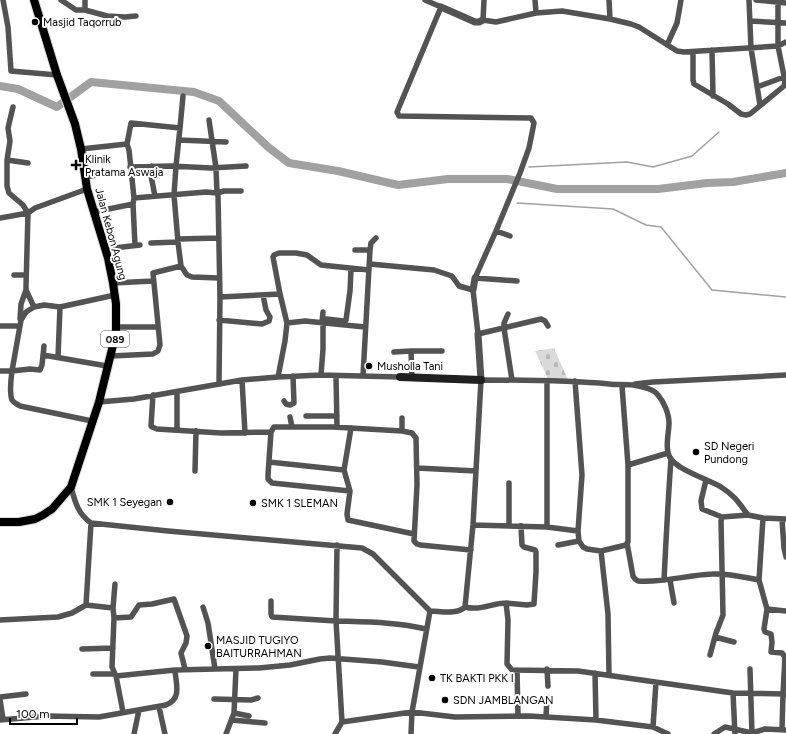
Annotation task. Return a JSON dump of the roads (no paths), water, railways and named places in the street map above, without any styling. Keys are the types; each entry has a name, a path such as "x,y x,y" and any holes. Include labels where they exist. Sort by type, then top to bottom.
{"main road":[{"name":"Jalan Kebon Agung","path":"0,522 19,522 35,519 56,505 71,487 99,402 107,366 111,356 116,328 115,294 113,284 105,249 87,189 80,149 70,107 57,75 34,0"},
{"path":"400,378 481,380"}],"street":[{"path":"3,0 8,27 11,71 57,75"},
{"path":"62,0 76,10 85,10 107,16 136,16"},
{"path":"85,0 85,10"},
{"path":"425,0 475,22 483,20 496,22 536,14 562,11 610,19 639,27 677,51 693,52 786,46"},
{"path":"483,20 484,0"},
{"path":"535,0 536,14"},
{"path":"609,0 610,19"},
{"path":"667,46 676,23 681,0"},
{"path":"749,0 751,48 760,105"},
{"path":"756,0 778,1 786,4"},
{"path":"693,52 692,80 694,84 728,104 741,114 746,116 750,114 784,86 785,82 778,46 778,1"},
{"path":"441,7 397,114 399,116 531,118 534,123 529,148 520,173 475,278 473,290 481,380 473,525 465,607"},
{"path":"750,21 786,23"},
{"path":"778,46 786,42"},
{"path":"712,50 713,96"},
{"path":"757,86 784,77"},
{"path":"183,96 174,195 181,266 185,272 192,277 220,278"},
{"path":"13,107 8,128 10,141 7,186 9,193 23,205 28,213 26,290 21,304 12,371 13,401 15,404 20,406 92,422"},
{"path":"210,120 218,196 220,278 219,384"},
{"path":"105,249 137,245 129,150 127,144 131,123 180,128"},
{"path":"179,140 226,142"},
{"path":"80,149 127,144"},
{"path":"8,160 28,163"},
{"path":"152,166 151,176 155,196"},
{"path":"130,167 176,166 216,168 246,166"},
{"path":"85,177 107,173"},
{"path":"0,187 7,186"},
{"path":"0,218 28,213 35,208 87,189"},
{"path":"94,212 133,200 155,196 242,191"},
{"path":"496,231 510,236"},
{"path":"151,242 219,238"},
{"path":"363,376 370,250 372,243 376,238"},
{"path":"355,250 370,250"},
{"path":"278,377 287,323 273,257 276,254 296,253 307,255 321,265 351,268 370,267 434,270 452,276 459,286 473,290"},
{"path":"111,356 156,353 158,351 160,344 153,275 154,272 181,266"},
{"path":"322,323 326,319 344,322 346,320 350,291 351,268"},
{"path":"14,275 26,275"},
{"path":"475,278 517,281"},
{"path":"113,284 153,281"},
{"path":"26,290 34,307"},
{"path":"20,320 26,312 34,307 44,305 60,307 115,294"},
{"path":"220,297 280,294"},
{"path":"219,320 262,324 267,323 270,317 266,310 263,295"},
{"path":"58,357 60,307"},
{"path":"321,375 323,312"},
{"path":"508,314 504,323 504,328 512,380"},
{"path":"478,334 541,319 545,321 548,326"},
{"path":"287,323 305,321 365,327"},
{"path":"0,326 16,326"},
{"path":"116,328 158,327"},
{"path":"0,371 30,369 40,370 44,346"},
{"path":"411,351 412,378"},
{"path":"394,352 442,351"},
{"path":"43,355 107,366"},
{"path":"99,402 177,392 242,380 278,377 321,375 400,378"},
{"path":"481,380 576,381 622,386 653,382 786,375"},
{"path":"284,401 286,404 290,405 294,403 293,376"},
{"path":"336,376 337,427"},
{"path":"242,380 245,433"},
{"path":"547,381 547,527"},
{"path":"576,381 582,475 578,531 580,541 583,547 587,549 601,551 625,545 627,543"},
{"path":"630,385 652,390 658,395 665,407 669,421 668,453 671,459 687,470 733,495 748,515"},
{"path":"622,386 628,465 627,543 633,576 635,579 642,581 670,580 700,575 723,574 759,580"},
{"path":"177,392 177,430"},
{"path":"153,395 152,427 196,431 245,433 271,432"},
{"path":"290,416 292,427"},
{"path":"306,416 337,416"},
{"path":"402,418 402,431"},
{"path":"350,492 272,483 268,480 271,432 274,427 337,427 412,433 416,438 418,448 417,503 414,541 417,544 471,550"},
{"path":"351,428 344,470 350,492 347,514 348,520 414,534"},
{"path":"195,471 196,431"},
{"path":"628,465 668,453"},
{"path":"664,580 668,524 667,504 671,459"},
{"path":"269,462 344,470"},
{"path":"417,468 476,471"},
{"path":"706,480 701,501 702,509 722,517 748,515 763,518 784,519 784,548 786,556"},
{"path":"509,483 509,526"},
{"path":"71,487 78,509 91,523 168,532 362,548 373,554 430,611 454,612 465,607 472,609 506,602 527,605 534,604 536,552 535,550 522,545 521,526"},
{"path":"710,655 715,637 724,616 722,517"},
{"path":"714,734 724,727 735,731 752,734 765,729 784,729 785,657 782,653 771,652 772,636 771,634 765,632 764,629 767,609 759,580 763,518"},
{"path":"86,605 91,523"},
{"path":"473,525 547,527 578,531"},
{"path":"558,546 580,541"},
{"path":"335,734 342,722 336,622 337,545"},
{"path":"601,551 608,614 609,675"},
{"path":"670,580 674,604"},
{"path":"115,584 112,667 123,712"},
{"path":"114,618 131,616 139,605 152,604 174,599 187,636 186,643 181,653 185,669"},
{"path":"271,601 272,617 336,622 377,622 414,626 426,629"},
{"path":"506,602 507,664 512,670 547,669 578,671 733,693 784,695"},
{"path":"0,620 58,617 72,613 86,605 113,608"},
{"path":"203,607 208,623 215,669"},
{"path":"767,609 786,611"},
{"path":"411,734 412,712 430,611"},
{"path":"715,637 734,642"},
{"path":"82,648 112,648"},
{"path":"93,674 115,675 185,669 236,669 290,665 320,659 382,662 419,667"},
{"path":"226,734 234,713 236,669"},
{"path":"547,669 548,686"},
{"path":"750,669 752,734"},
{"path":"0,700 2,720 46,716 99,717 159,707 171,704 176,699 175,670"},
{"path":"517,670 518,716"},
{"path":"595,673 596,720"},
{"path":"653,727 656,682"},
{"path":"733,693 735,731"},
{"path":"0,696 26,694"},
{"path":"546,717 547,697"},
{"path":"214,699 251,700 258,698"},
{"path":"159,707 166,734"},
{"path":"134,734 139,710"},
{"path":"342,722 412,712 455,717 518,716 596,720 653,727 668,734"},
{"path":"234,713 249,716"},
{"path":"232,720 265,723"}],"waterway":[{"path":"0,86 18,89 57,107 91,82 194,92 219,101 268,147 289,163 338,171 398,185 448,179 507,179 557,189 658,189 707,183 733,182 786,173"},
{"path":"529,167 627,162 653,167 692,156 719,132"},
{"path":"517,203 613,209 646,225 661,227 712,290 786,297"}],"place":[{"name":"Masjid Taqorrub","path":"35,22"},
{"name":"Klinik Pratama Aswaja","path":"76,165"},
{"name":"Musholla Tani","path":"369,366"},
{"name":"SD Negeri Pundong","path":"696,452"},
{"name":"SMK 1 Seyegan","path":"170,502"},
{"name":"SMK 1 SLEMAN","path":"253,503"},
{"name":"MASJID TUGIYO BAITURRAHMAN","path":"208,646"},
{"name":"TK BAKTI PKK I","path":"432,678"},
{"name":"SDN JAMBLANGAN","path":"445,700"}]}
